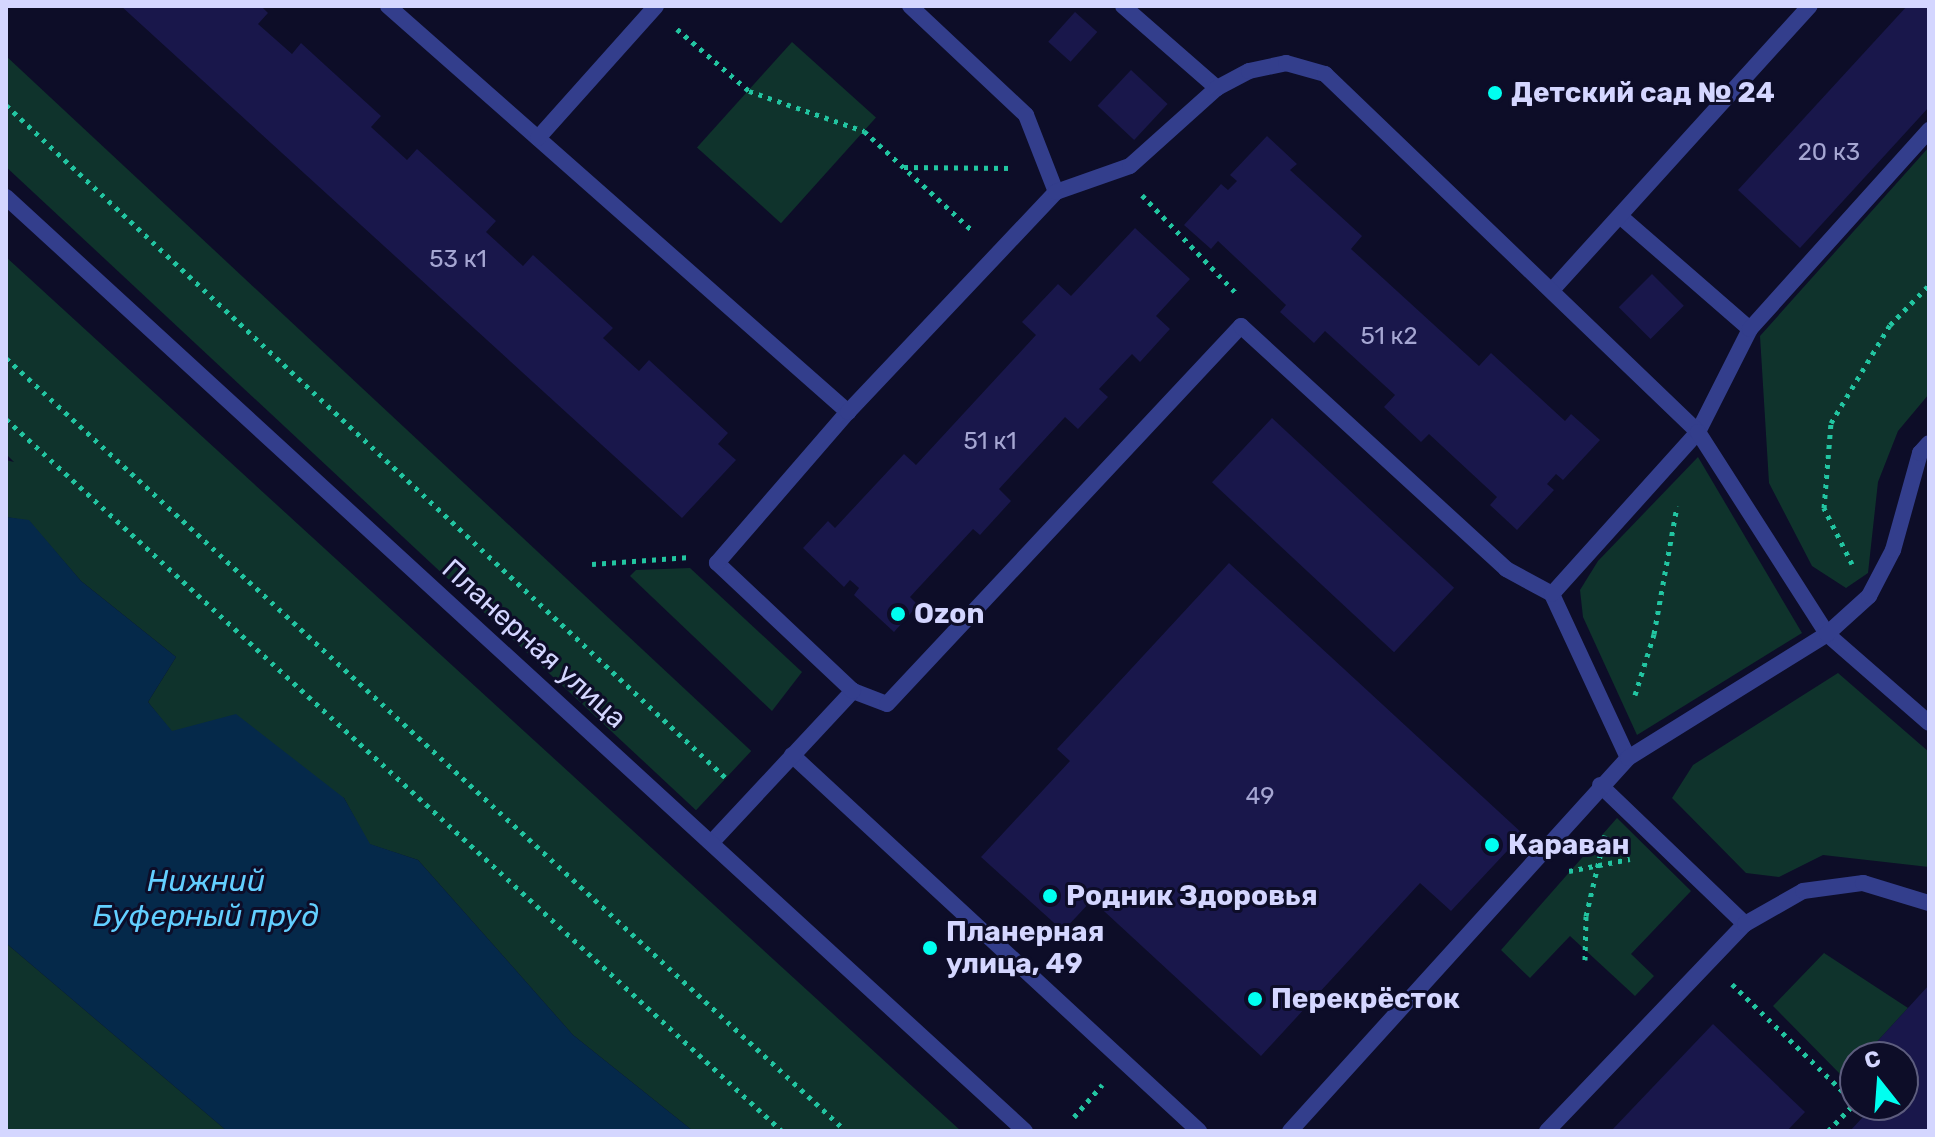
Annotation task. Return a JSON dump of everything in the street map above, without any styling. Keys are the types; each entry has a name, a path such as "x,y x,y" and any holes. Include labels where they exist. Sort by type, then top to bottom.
{"street":[{"path":"388,6 848,412"},
{"path":"910,6 1026,115 1056,192"},
{"path":"1123,6 1217,88"},
{"path":"1553,289 1810,6"},
{"path":"538,138 655,8"},
{"path":"1628,758 1552,594 1506,569 1241,326 887,704 853,691 717,563 848,412 1056,192 1130,166 1217,88 1249,71 1286,63 1325,74 1553,289 1698,432 1827,634 1929,723"},
{"path":"1552,594 1698,432 1750,329 1929,130"},
{"name":"Планерная улица","path":"6,197 1025,1131"},
{"path":"1621,217 1750,329"},
{"path":"1290,1131 1628,758 1827,634 1873,589 1893,550 1920,453 1929,443"},
{"path":"712,842 853,691"},
{"path":"792,755 1199,1131"},
{"path":"1603,788 1745,924"},
{"path":"1547,1131 1745,924 1803,891 1863,883 1929,903"}],"path":[{"path":"655,8 749,91 864,131 999,254"},
{"path":"6,105 750,801"},
{"path":"1130,166 1145,204 1238,295 1241,326"},
{"path":"904,167 1047,168"},
{"path":"1873,589 1847,558 1824,508 1831,423 1890,325 1929,285"},
{"path":"6,358 846,1131"},
{"path":"6,419 782,1131"},
{"path":"1616,734 1632,714 1654,634 1679,497"},
{"path":"592,564 703,556 717,563"},
{"path":"1585,960 1586,916 1599,865 1603,788"},
{"path":"1524,870 1550,873 1643,857 1682,863"},
{"path":"1709,961 1839,1087"},
{"path":"1074,1117 1123,1061"}],"green space":[{"path":"792,42 876,118 781,223 697,148"},
{"path":"6,56 751,751 696,810 6,167"},
{"path":"1929,147 1929,394 1898,431 1878,482 1868,573 1846,588 1812,566 1769,483 1760,336"},
{"path":"6,257 961,1131 693,1131 573,1035 418,860 369,844 344,798 172,732 148,702 176,657 81,581 29,521 6,517 6,460 14,462 6,454"},
{"path":"1698,457 1802,633 1637,735 1583,617 1580,590 1598,561"},
{"path":"690,568 802,672 772,711 630,576 636,570"},
{"path":"1838,673 1929,752 1929,867 1823,855 1779,877 1746,873 1672,798 1693,765"},
{"path":"1617,818 1691,891 1631,954 1654,976 1635,996 1570,936 1530,978 1501,950"},
{"path":"6,943 227,1131 6,1131"},
{"path":"1824,953 1908,1008 1878,1041 1839,1041 1839,1073 1773,1006"}],"water":[{"name":"Нижний Буферный пруд","path":"6,517 29,520 81,581 176,657 148,702 172,731 236,714 344,798 370,844 418,860 573,1035 693,1131 227,1131 6,943"}],"building":[{"path":"121,6 261,6 268,13 258,24 292,54 301,43 381,116 371,127 407,160 417,149 496,221 486,232 523,266 533,255 613,328 603,338 639,371 649,360 728,433 718,444 736,460 682,518"},
{"path":"1907,6 1929,6 1929,107 1800,248 1738,190"},
{"path":"1075,12 1097,32 1071,62 1048,42"},
{"path":"1131,70 1168,104 1134,140 1098,106"},
{"path":"1267,136 1297,164 1290,170 1362,236 1351,249 1479,366 1491,353 1565,421 1571,414 1600,440 1563,480 1556,474 1547,484 1554,490 1517,530 1490,505 1497,497 1429,434 1421,442 1384,407 1395,395 1325,331 1314,343 1280,312 1286,305 1218,241 1211,249 1184,225 1221,184 1228,190 1237,181 1230,175"},
{"path":"1135,228 1190,279 1156,316 1170,329 1140,362 1132,354 1099,389 1108,397 1078,429 1065,417 999,489 1011,501 980,535 973,529 910,597 918,605 894,632 854,595 859,588 850,580 844,587 803,548 828,521 835,528 904,454 916,465 1036,335 1022,322 1058,284 1071,296"},
{"path":"1652,274 1684,306 1651,339 1619,307"},
{"path":"1272,418 1454,588 1394,652 1212,482"},
{"path":"1229,563 1523,834 1451,911 1420,883 1261,1056 1092,900 1063,931 981,857 1070,761 1057,749"},
{"path":"1929,985 1929,1131 1850,1131 1859,1121 1919,1121 1919,1041 1878,1041"},
{"path":"1713,1024 1805,1112 1787,1131 1611,1131"}],"place":[{"name":"Детский сад № 24","path":"1495,93"},
{"name":"Ozon","path":"898,614"},
{"name":"Караван","path":"1492,845"},
{"name":"Родник Здоровья","path":"1050,896"},
{"name":"Планерная улица, 49","path":"930,948"},
{"name":"Перекрёсток","path":"1255,999"}]}
